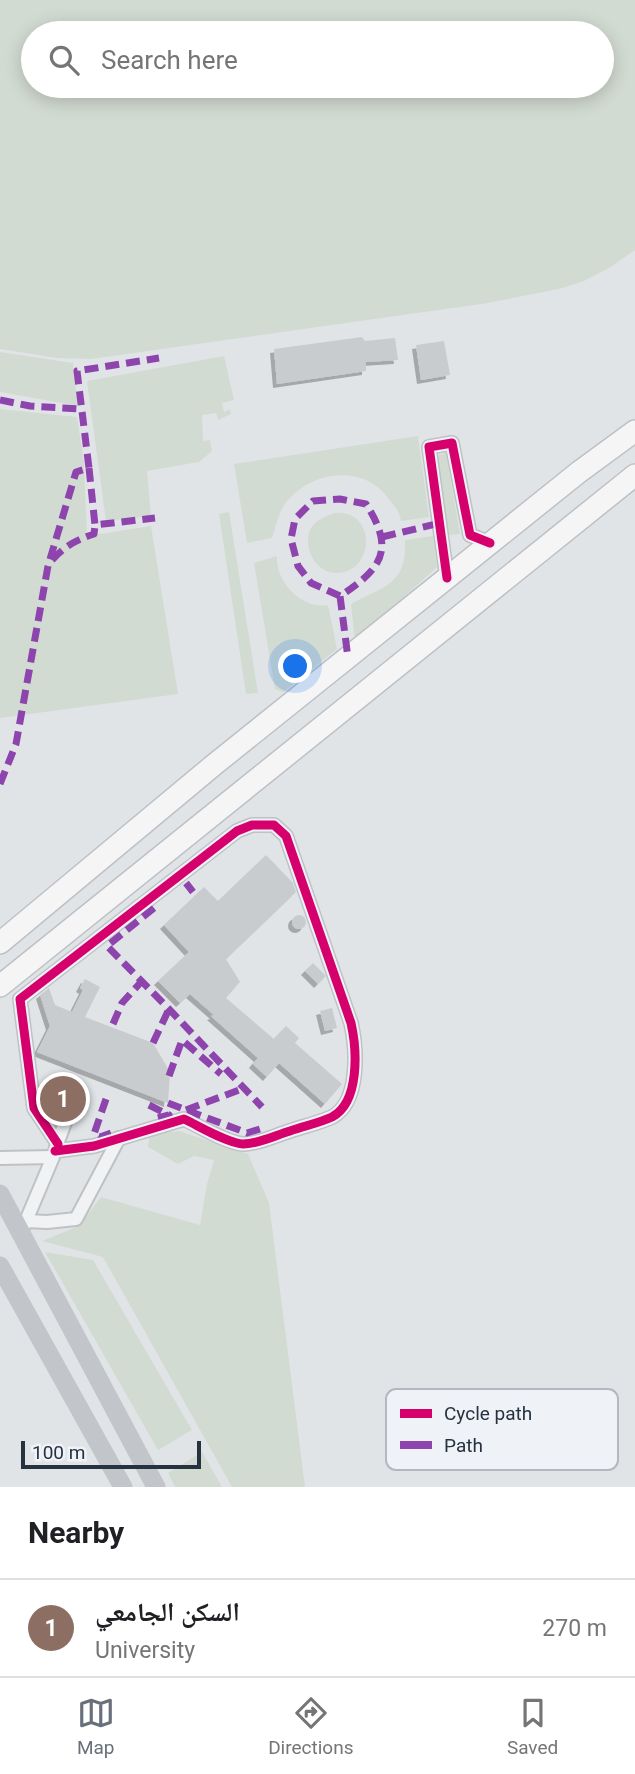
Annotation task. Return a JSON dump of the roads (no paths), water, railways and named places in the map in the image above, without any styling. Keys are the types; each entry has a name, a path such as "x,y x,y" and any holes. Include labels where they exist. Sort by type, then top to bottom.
{"main road":[{"path":"0,943 215,764 579,472 635,431"},
{"path":"0,986 635,475"},
{"path":"0,1194 23,1227 156,1487"},
{"path":"0,1266 6,1289 123,1487"}],"street":[{"path":"447,578 429,447 452,443 470,536 491,543"},
{"path":"0,1158 55,1151 94,1146 184,1119 231,1141 259,1141 333,1117 346,1105 353,1089 354,1037 351,1023 286,836 274,825 252,825 237,831 20,999 34,1108 55,1151"},
{"path":"23,1227 74,1098"},
{"path":"23,1227 76,1219 119,1138"}],"place":[{"name":"السكن الجامعي","path":"63,1099"}]}
